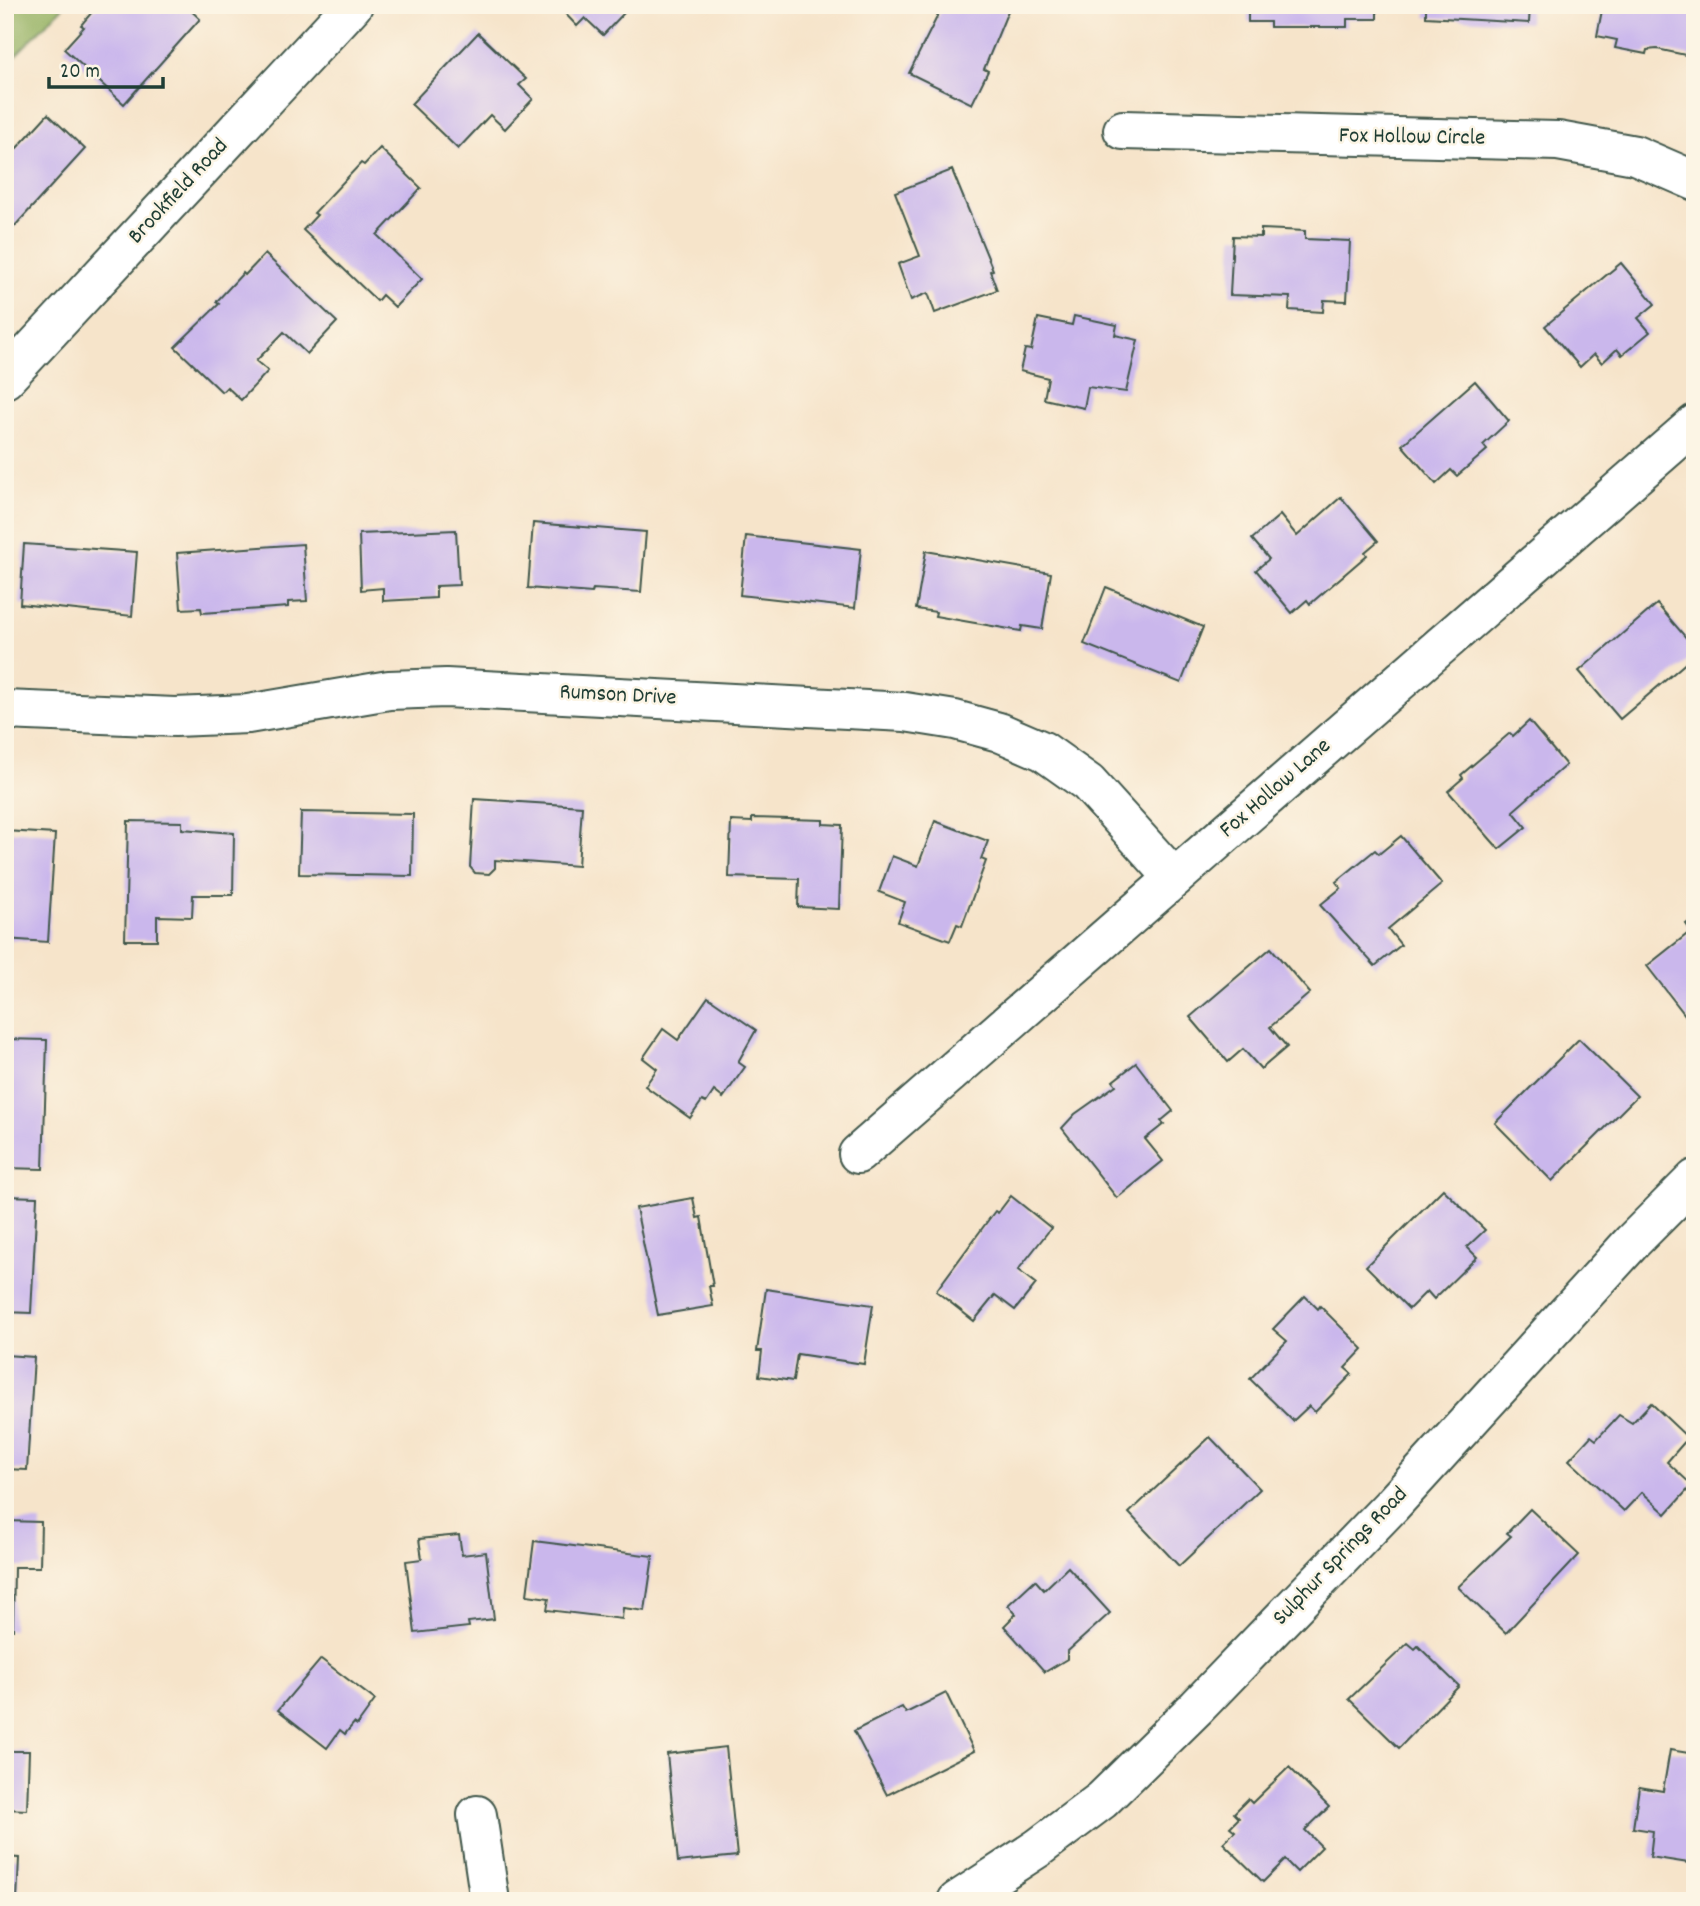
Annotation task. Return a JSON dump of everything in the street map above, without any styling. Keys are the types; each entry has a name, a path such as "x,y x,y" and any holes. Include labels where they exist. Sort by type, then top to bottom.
{"street":[{"name":"Brookfield Road","path":"5,379 353,5"},
{"name":"Fox Hollow Circle","path":"1123,130 1558,141 1635,155 1695,181"},
{"name":"Fox Hollow Lane","path":"858,1154 1695,424"},
{"name":"Rumson Drive","path":"5,710 175,717 248,714 389,691 446,688 905,712 999,732 1043,751 1088,783 1174,878"},
{"name":"Sulphur Springs Road","path":"957,1901 1038,1849 1102,1800 1198,1707 1391,1506 1632,1242 1695,1179"},
{"path":"477,1815 489,1901"}],"green space":[{"path":"5,5 65,5 5,66"}],"building":[{"path":"98,5 185,5 200,19 124,104 64,49 84,27 81,25"},
{"path":"557,5 616,5 624,13 603,35 585,18 577,26"},
{"path":"943,5 1010,6 984,69 988,71 972,104 909,73"},
{"path":"1248,5 1377,5 1377,19 1347,19 1347,27 1270,27 1270,22 1248,22"},
{"path":"1426,5 1530,5 1529,23 1426,17"},
{"path":"1603,5 1695,5 1695,57 1657,49 1647,50 1646,54 1615,48 1617,40 1597,36"},
{"path":"478,33 526,79 519,85 533,99 505,129 490,115 458,149 411,104"},
{"path":"48,114 85,149 13,228 5,221 5,161"},
{"path":"380,148 421,188 377,235 422,279 395,307 382,295 377,301 303,230 317,215 314,213 361,163 364,165"},
{"path":"952,170 993,270 990,271 997,290 935,313 928,293 911,300 898,264 920,256 895,192"},
{"path":"1261,229 1305,231 1305,239 1350,241 1347,301 1324,300 1323,312 1289,310 1290,297 1230,295 1233,236 1261,237"},
{"path":"265,254 337,322 307,354 284,332 256,361 268,371 241,400 227,387 222,392 175,347 219,304 216,302 243,273 245,275"},
{"path":"1621,263 1655,304 1638,318 1650,332 1622,355 1617,349 1602,363 1594,354 1580,367 1545,326"},
{"path":"1074,316 1117,325 1115,335 1138,340 1126,392 1088,387 1084,408 1044,399 1048,378 1020,371 1025,349 1031,350 1038,318 1072,325"},
{"path":"1475,381 1509,421 1483,445 1487,450 1457,476 1451,470 1436,484 1402,445"},
{"path":"1341,497 1378,541 1365,552 1367,555 1310,604 1307,600 1292,613 1256,570 1269,559 1252,539 1280,515 1297,536"},
{"path":"533,523 646,532 641,592 593,589 592,593 528,588"},
{"path":"456,530 459,585 436,586 436,598 383,601 383,588 361,590 359,534"},
{"path":"746,536 861,549 855,608 740,595"},
{"path":"24,544 137,552 132,616 20,604"},
{"path":"303,544 307,601 288,602 288,607 202,613 201,608 181,609 177,553"},
{"path":"926,551 1051,573 1042,629 1022,626 1021,631 935,616 936,612 916,609"},
{"path":"1106,587 1203,627 1181,683 1084,644"},
{"path":"1657,604 1695,648 1695,655 1620,719 1579,671"},
{"path":"1529,721 1566,765 1513,811 1526,827 1499,849 1448,791 1463,778 1461,775 1510,733 1513,736"},
{"path":"474,799 582,806 578,866 495,860 495,868 489,874 475,873 470,867"},
{"path":"301,812 413,814 412,876 299,874"},
{"path":"752,818 823,820 823,824 842,825 839,909 798,907 799,879 729,877 731,821 752,822"},
{"path":"128,821 182,822 182,829 234,833 233,895 193,895 192,917 157,916 157,940 125,940"},
{"path":"935,821 988,841 981,859 986,861 962,926 957,924 950,941 898,922 905,902 879,892 892,856 918,866"},
{"path":"5,831 55,834 48,942 5,939"},
{"path":"1401,836 1442,884 1388,929 1401,945 1375,966 1320,905 1341,888 1336,882 1375,850 1379,854"},
{"path":"1695,917 1695,1015 1689,1020 1647,966 1691,931 1686,924"},
{"path":"1271,948 1310,993 1270,1027 1287,1047 1261,1069 1243,1049 1228,1062 1190,1017"},
{"path":"708,997 756,1030 738,1062 745,1067 723,1098 714,1091 706,1103 702,1101 690,1118 645,1086 657,1069 643,1058 663,1029 678,1040"},
{"path":"5,1039 47,1040 43,1169 5,1168"},
{"path":"1579,1039 1637,1096 1552,1181 1495,1123"},
{"path":"1136,1063 1173,1111 1161,1121 1164,1124 1145,1139 1163,1161 1117,1198 1062,1128 1075,1114 1116,1085 1113,1081"},
{"path":"1443,1189 1485,1230 1467,1247 1477,1257 1434,1299 1427,1291 1409,1309 1366,1266"},
{"path":"5,1196 37,1197 31,1313 5,1312"},
{"path":"1011,1196 1051,1228 1018,1270 1036,1284 1015,1310 995,1295 974,1321 936,1291 995,1211 998,1213"},
{"path":"693,1198 697,1218 701,1217 713,1286 709,1286 713,1306 658,1315 636,1208"},
{"path":"766,1289 873,1305 864,1364 797,1354 793,1381 759,1376 762,1351 757,1351"},
{"path":"1305,1296 1318,1309 1320,1306 1363,1349 1345,1368 1352,1374 1315,1412 1309,1406 1293,1421 1250,1379 1287,1341 1273,1329"},
{"path":"5,1355 34,1357 27,1470 5,1469"},
{"path":"1651,1403 1688,1438 1667,1462 1692,1485 1666,1514 1642,1492 1624,1511 1569,1460 1591,1436 1596,1440 1619,1415 1632,1423"},
{"path":"1210,1437 1260,1489 1179,1566 1129,1513"},
{"path":"1530,1509 1579,1555 1506,1633 1458,1587 1511,1536 1507,1533"},
{"path":"5,1521 41,1522 40,1567 14,1567 13,1630 5,1630"},
{"path":"459,1535 462,1555 486,1552 494,1619 468,1622 469,1627 415,1633 406,1561 422,1559 419,1539"},
{"path":"534,1541 653,1556 645,1611 623,1608 622,1619 547,1610 549,1598 527,1595"},
{"path":"1068,1567 1110,1613 1067,1652 1067,1659 1045,1672 1004,1626 1016,1614 1008,1605 1035,1580 1044,1590"},
{"path":"1408,1643 1415,1649 1418,1646 1459,1686 1399,1748 1349,1699"},
{"path":"321,1659 375,1700 357,1725 354,1723 345,1734 340,1730 327,1748 278,1710"},
{"path":"946,1693 974,1751 887,1795 854,1731 902,1707 906,1713"},
{"path":"726,1747 737,1856 678,1862 667,1754"},
{"path":"1670,1750 1695,1754 1695,1864 1650,1857 1653,1831 1633,1828 1639,1787 1663,1791"},
{"path":"5,1751 29,1751 27,1810 5,1809"},
{"path":"1289,1767 1329,1807 1305,1830 1322,1847 1297,1872 1285,1860 1263,1882 1223,1843 1235,1831 1230,1827 1239,1818 1234,1813 1248,1799 1252,1803"},
{"path":"5,1857 19,1858 17,1901 5,1901"}]}
